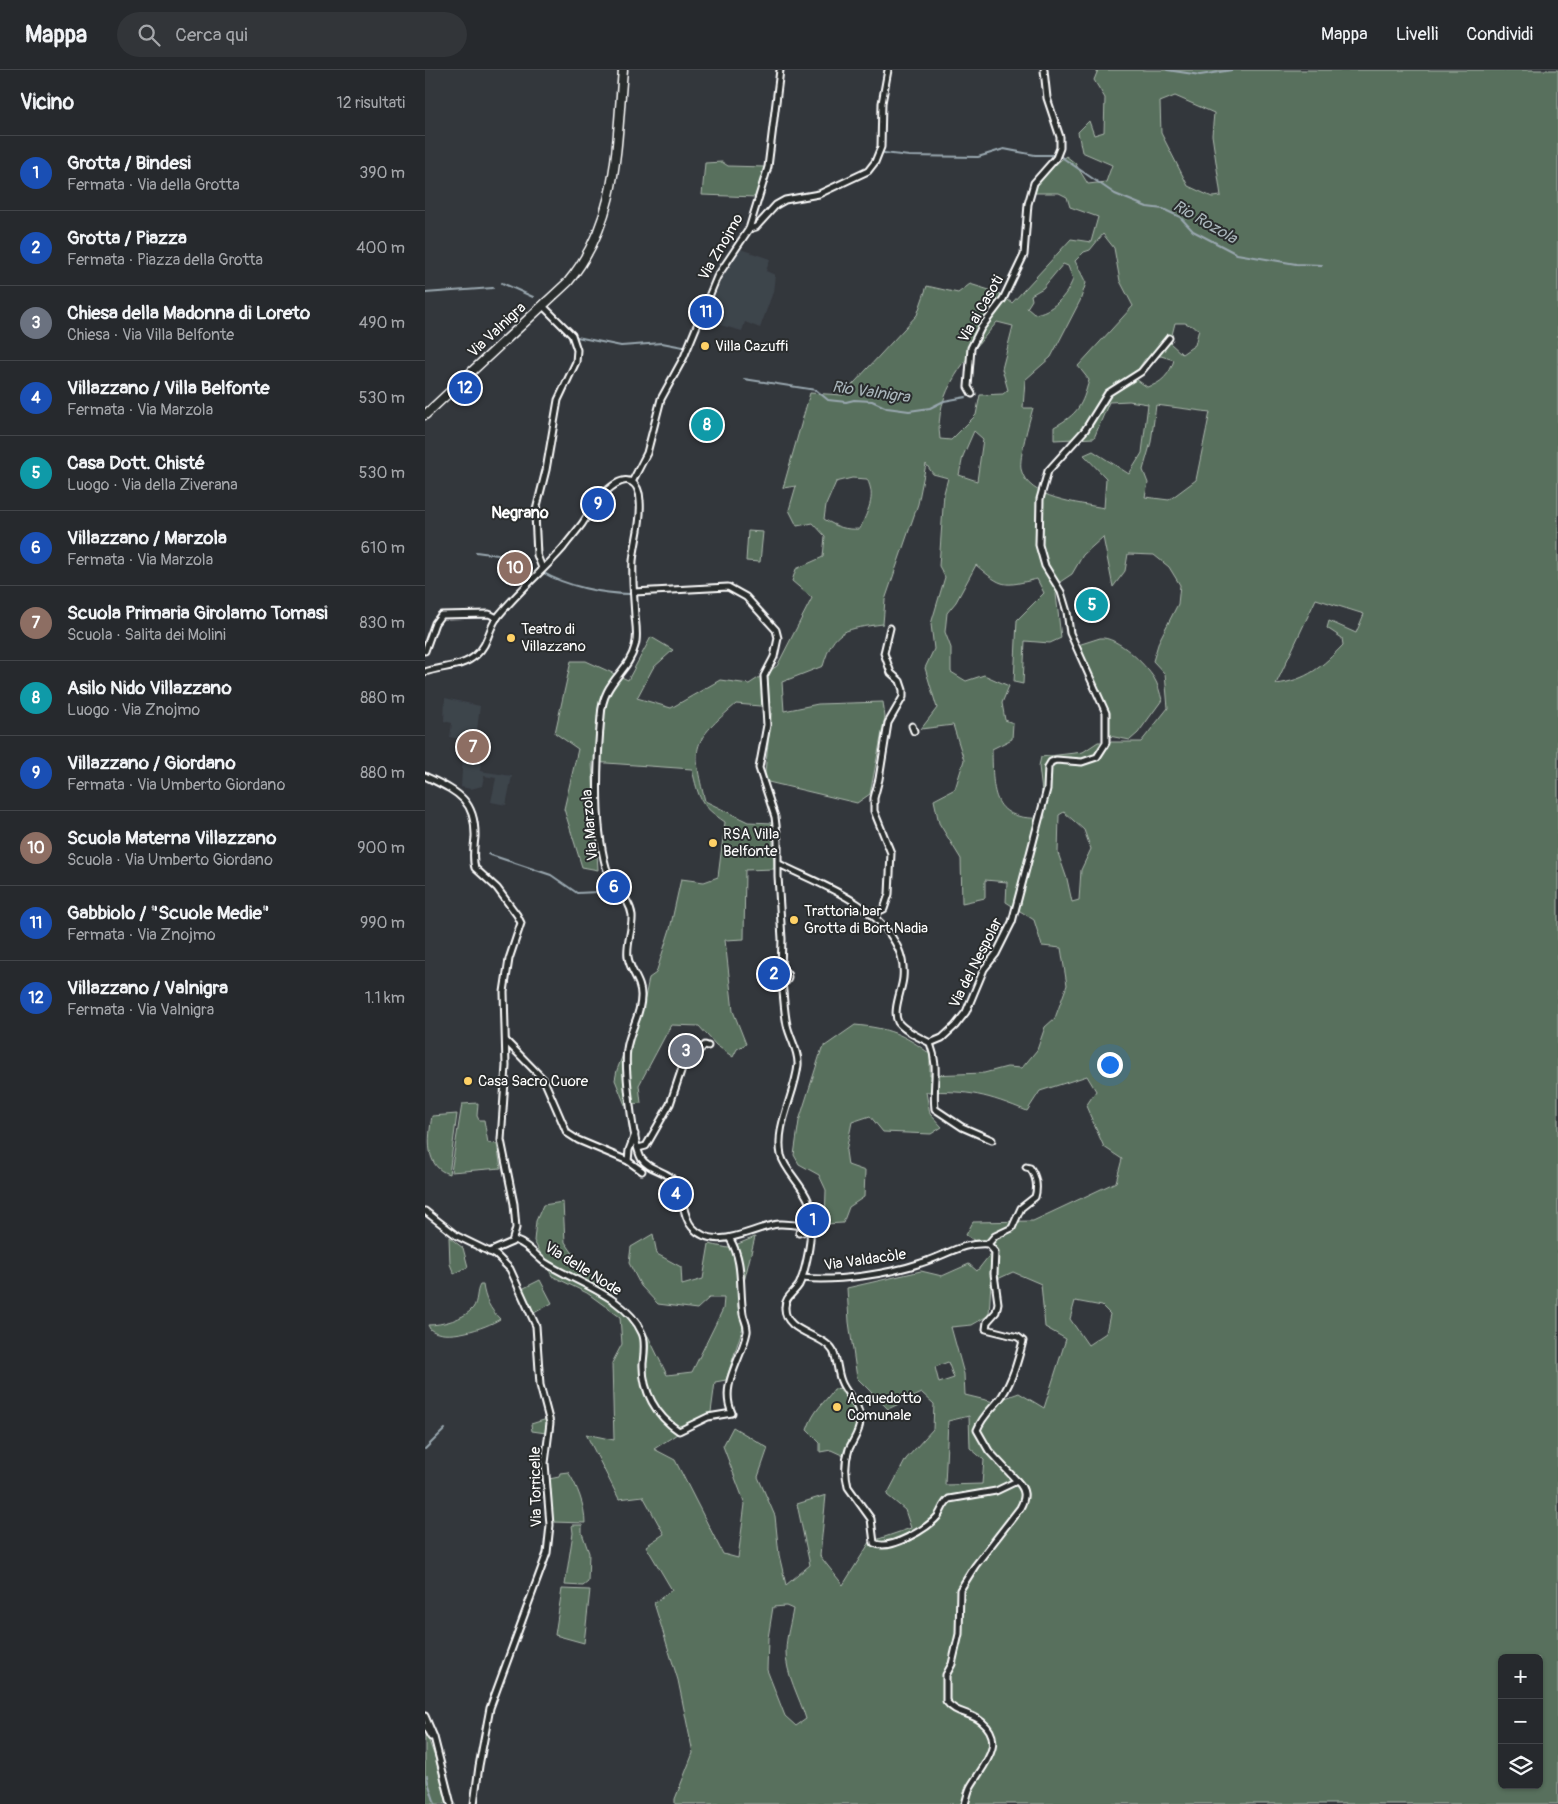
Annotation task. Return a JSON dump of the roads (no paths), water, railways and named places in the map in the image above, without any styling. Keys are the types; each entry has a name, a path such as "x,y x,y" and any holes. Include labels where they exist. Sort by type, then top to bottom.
{"main road":[{"name":"Via Valnigra","path":"425,415 543,306 581,266 602,226 612,178 623,70"}],"street":[{"name":"Via Znojmo","path":"633,483 647,454 661,399 681,362 717,277 749,229 768,167 780,70"},
{"path":"749,229 756,227 776,205 785,200 819,194 868,171 875,162 881,147 882,103 888,70"},
{"name":"Via ai Casoti","path":"972,394 968,387 971,348 981,328 1003,299 1024,255 1028,204 1034,183 1056,158 1060,148 1060,138 1047,98 1044,70"},
{"path":"542,568 537,555 535,514 546,470 558,400 574,368 577,350 572,335 543,306"},
{"name":"Via del Nespolar","path":"930,1043 942,1038 966,1012 984,969 996,954 1012,922 1047,789 1048,768 1051,762 1056,760 1082,762 1097,757 1106,742 1107,721 1103,704 1073,642 1061,592 1045,566 1039,545 1040,499 1047,471 1085,430 1108,393 1141,372 1169,338"},
{"path":"425,672 469,662 483,648 497,618 575,532 604,493 620,482 633,483"},
{"name":"Via Marzola","path":"633,483 639,492 641,508 633,557 635,646 629,660 608,687 603,699 598,771 601,841 612,882 631,910 632,927 627,955 641,993 637,1021 627,1046 626,1062 635,1134 638,1148 646,1164 672,1178 677,1184 692,1227 712,1237 730,1239"},
{"path":"634,592 728,587 746,597 776,630 778,638 774,657 764,676 767,725 759,768 775,817 782,938 781,971 786,973 788,977 782,983 787,1024 797,1053 798,1066 780,1134 779,1146 785,1166 805,1193 810,1212 811,1237 802,1278 786,1302 786,1314 793,1324 824,1342 831,1349 836,1359 841,1382 858,1408 859,1427 847,1457 848,1486 871,1519 874,1543 887,1546 904,1539 933,1520 949,1499 996,1491 1017,1482"},
{"path":"425,651 435,623 441,615 489,614 497,618"},
{"path":"873,914 885,909 889,894 891,853 874,811 873,798 879,779 889,723 903,697 900,682 891,673 884,653 890,628"},
{"path":"425,776 458,794 470,806 475,828 475,868 497,888 519,918 521,926 509,959 504,992 506,1040 501,1140 514,1204 516,1228 514,1240 499,1249 489,1252"},
{"path":"779,864 873,914 897,947 902,959 903,977 898,1005 899,1023 930,1043 936,1059 933,1092 935,1109 962,1127 992,1140"},
{"path":"506,1040 544,1080 567,1133 578,1140 628,1161 642,1171"},
{"path":"638,1148 647,1146 670,1104 683,1065 705,1045 708,1046"},
{"path":"628,1161 629,1150 635,1134"},
{"path":"965,1804 970,1787 990,1758 992,1739 988,1728 980,1720 958,1712 946,1701 946,1675 952,1664 959,1634 960,1590 1025,1500 1025,1492 983,1444 977,1430 983,1416 1002,1396 1011,1380 1023,1341 1018,1337 986,1329 987,1322 996,1312 999,1303 994,1274 995,1252 988,1244 995,1236 1012,1228 1021,1208 1035,1197 1034,1173 1030,1168 1026,1167"},
{"name":"Via Torricelle","path":"425,1211 457,1236 504,1261 510,1269 536,1326 540,1385 550,1422 545,1463 549,1525 547,1553 542,1571 490,1708 474,1804"},
{"path":"730,1239 771,1225 786,1224 794,1226 809,1224"},
{"path":"799,1233 806,1231 809,1224"},
{"name":"Via delle Node","path":"514,1240 523,1243 553,1267 603,1293 631,1317 643,1334 643,1371 650,1398 664,1420 679,1431 708,1417 732,1413 729,1395 732,1372 747,1328 743,1312 739,1263 730,1239"},
{"name":"Via Valdacòle","path":"802,1278 824,1280 881,1273 922,1263 960,1246 974,1243 988,1244"},
{"path":"425,1716 438,1752 451,1804"},
{"path":"425,1726 438,1752"}],"waterway":[{"path":"1167,70 1200,75 1232,70"},
{"name":"Rio Rozola","path":"884,153 909,156 978,157 1004,149 1035,155 1053,155"},
{"name":"Rio Rozola","path":"1060,156 1115,194 1147,207 1163,209 1180,217 1193,231 1237,254 1296,264 1322,265"},
{"name":"Rio Valnigra","path":"502,283 533,297"},
{"name":"Rio Valnigra","path":"425,293 493,288"},
{"name":"Rio Valnigra","path":"553,312 560,319"},
{"name":"Rio Valnigra","path":"573,333 577,337 621,346 662,343 683,347"},
{"name":"Rio Valnigra","path":"744,379 816,390 828,400 846,402 854,400 872,401 887,408 909,411 930,408 944,401 966,397"},
{"path":"476,552 527,559"},
{"path":"542,572 585,588 608,593 630,594"},
{"path":"488,854 551,875 577,893 598,892 608,884"},
{"path":"425,1449 445,1429"},
{"path":"427,1776 428,1783"},
{"path":"429,1785 435,1804"}],"place":[{"name":"Gabbiolo / \"Scuole Medie\"","path":"706,312"},
{"name":"Villa Cazuffi","path":"705,346"},
{"name":"Villazzano / Valnigra","path":"465,388"},
{"name":"Asilo Nido Villazzano","path":"707,425"},
{"name":"Villazzano / Giordano","path":"598,504"},
{"name":"Scuola Materna Villazzano","path":"515,568"},
{"name":"Casa Dott. Chisté","path":"1092,605"},
{"name":"Teatro di Villazzano","path":"511,638"},
{"name":"Scuola Primaria Girolamo Tomasi","path":"473,747"},
{"name":"RSA Villa Belfonte","path":"713,843"},
{"name":"Villazzano / Marzola","path":"614,887"},
{"name":"Trattoria bar Grotta di Bort Nadia","path":"794,920"},
{"name":"Grotta / Piazza","path":"774,974"},
{"name":"Chiesa della Madonna di Loreto","path":"686,1051"},
{"name":"Casa Sacro Cuore","path":"468,1081"},
{"name":"Villazzano / Villa Belfonte","path":"676,1194"},
{"name":"Grotta / Bindesi","path":"813,1220"},
{"name":"Acquedotto Comunale","path":"837,1407"}],"district":[{"name":"Negrano","path":"520,513"}]}
